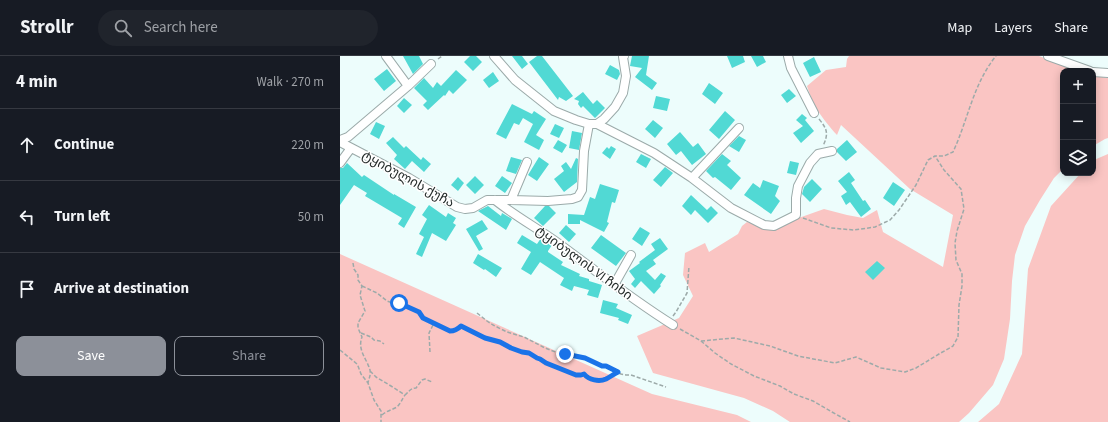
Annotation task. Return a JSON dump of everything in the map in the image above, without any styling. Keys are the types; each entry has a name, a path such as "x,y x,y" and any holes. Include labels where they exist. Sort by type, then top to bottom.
{"street":[{"path":"386,56 408,86"},
{"path":"494,56 515,80 554,111 576,120 593,124 654,153 692,178 731,208 764,225 774,226 796,215 798,186 810,163 818,154 832,151"},
{"path":"593,124 604,119 615,107 623,94 626,76 623,56"},
{"path":"788,56 791,68 814,113"},
{"path":"1048,56 1082,68"},
{"path":"340,141 348,137 408,86 431,64"},
{"path":"1096,72 1108,73"},
{"name":"ტყიბულის ქუჩა","path":"340,141 409,178 457,207 465,209 473,208 487,200 548,202 578,197 582,190 584,151 593,124"},
{"path":"692,178 739,128"},
{"path":"340,162 351,148"},
{"path":"511,200 526,162"},
{"name":"ტყიბულის VI ჩიხი","path":"495,200 509,211 551,238 646,308 670,323"},
{"path":"614,285 631,255"}],"path":[{"path":"796,215 831,228 854,230 875,226 890,220 899,210 916,185 928,160 935,156 944,156 953,152 959,140 974,94 982,76 996,56"},
{"path":"814,113 825,127 827,138 818,154"},
{"path":"701,341 734,338 770,346 798,356 835,363 856,357 881,368 905,372 916,368 953,346 958,337 959,305 962,286 962,274 956,260 955,243 964,209 961,189 944,170 935,156"},
{"path":"354,263 354,269 362,286 377,292 387,301 399,303 419,312 423,318 450,331 458,329 461,326 485,338 500,342 522,352 529,353 546,363 576,375 584,374 590,379 607,379 618,372"},
{"path":"689,266 687,293 670,323 701,341 730,364 754,376 780,386 794,394 813,401 850,422"},
{"path":"362,286 360,295 365,311 358,323 358,328 362,338 360,348 370,371 376,377 405,395"},
{"path":"478,313 493,325 507,332 524,337 545,348 558,353 585,358 626,375 631,375 666,388"},
{"path":"430,352 429,333 434,323"},
{"path":"361,333 384,344"},
{"path":"340,350 358,366 361,374 368,382 374,400 381,411 381,422"},
{"path":"368,382 370,371"},
{"path":"381,416 382,414 398,406 405,395 413,388 416,388 422,380 425,379 432,382"}],"shaded area":[{"path":"849,56 1039,56 1070,68 1060,68 1060,172 1054,178 1025,226 1015,255 1010,319 1004,359 993,385 969,413 959,422 790,422 773,411 744,398 653,373 637,336 679,318 693,296 683,275 685,253 705,243 709,252 738,234 742,226 747,222 774,229 793,220 824,209 863,218 877,210 883,232 943,267 953,215 910,189 841,125 837,135 823,118 813,101 807,86 826,70 846,67"},
{"path":"1096,76 1108,78 1108,138 1096,144"},
{"path":"1108,154 1108,422 978,422 999,404 1022,354 1028,269 1051,206 1078,176 1096,176 1096,159"},
{"path":"340,254 652,394 737,415 751,422 340,422"}],"building":[{"path":"403,56 419,56 423,64 413,74"},
{"path":"470,56 476,56 482,62 473,71 464,62"},
{"path":"512,56 522,56 528,64 522,69"},
{"path":"537,56 542,56 573,96 566,101 559,97 558,100 529,62"},
{"path":"632,56 649,56 646,75 657,83 652,90 635,77 642,68 630,66"},
{"path":"727,56 743,56 745,62 732,68"},
{"path":"751,56 763,56 766,62 757,67"},
{"path":"814,57 821,72 810,77 803,63"},
{"path":"610,65 619,70 620,74 617,80 605,74"},
{"path":"387,69 396,81 384,91 374,79"},
{"path":"456,70 467,80 453,94 449,90 445,96 444,95 428,110 423,105 427,101 414,88 424,78 433,88 437,82 441,86"},
{"path":"493,72 499,81 489,88 483,80"},
{"path":"709,83 723,93 715,104 702,94"},
{"path":"789,89 796,96 787,103 781,95"},
{"path":"583,92 593,104 597,100 605,108 595,118 583,106 581,108 578,104 579,101 574,99"},
{"path":"656,96 670,99 667,111 653,108"},
{"path":"404,98 412,105 404,113 397,106"},
{"path":"512,104 532,114 534,111 546,119 536,135 544,140 539,150 524,142 533,124 523,118 519,125 514,123 506,139 496,134"},
{"path":"725,111 735,120 719,139 709,130"},
{"path":"802,114 807,118 805,120 814,131 801,143 793,133 803,126 796,120"},
{"path":"653,120 663,128 655,138 645,129"},
{"path":"376,122 385,126 379,139 370,134"},
{"path":"555,124 564,128 559,138 550,134"},
{"path":"572,131 582,133 579,150 569,148"},
{"path":"680,132 693,147 698,143 706,154 692,165 681,151 676,155 667,144"},
{"path":"739,136 746,140 739,152 729,146"},
{"path":"393,137 404,148 406,146 421,160 423,157 431,164 424,172 412,161 405,169 394,159 397,155 386,143"},
{"path":"558,140 567,145 562,153 553,148"},
{"path":"847,140 857,152 846,161 837,152 837,149"},
{"path":"611,146 616,149 610,159 602,153 607,147 609,149"},
{"path":"641,154 651,159 646,168 636,162"},
{"path":"722,154 731,161 727,165 741,178 731,190 715,177 713,178 706,171"},
{"path":"511,157 522,160 516,174 506,171"},
{"path":"539,157 549,164 537,181 528,175"},
{"path":"576,158 578,159 577,182 564,192 554,179 564,171 561,166 566,162 571,169"},
{"path":"790,161 799,163 796,175 787,173"},
{"path":"347,163 362,177 364,175 394,195 416,207 404,228 398,224 402,218 365,196 367,193 354,185 340,205 340,168 343,168"},
{"path":"665,167 673,173 661,187 653,180"},
{"path":"849,172 855,180 851,183 863,201 865,200 871,209 861,217 850,202 846,205 841,196 847,192 838,181"},
{"path":"475,176 484,185 475,194 466,185"},
{"path":"502,176 512,183 505,193 495,186"},
{"path":"458,177 464,183 458,191 451,185"},
{"path":"812,179 822,189 810,202 802,194 804,187"},
{"path":"763,180 779,186 775,196 780,201 771,214 744,195 753,183 760,188"},
{"path":"893,182 905,190 894,206 883,198"},
{"path":"600,184 619,190 615,203 612,202 607,222 609,223 604,232 580,220 580,224 568,224 568,214 584,215 590,197 595,199"},
{"path":"691,195 707,210 711,206 718,213 708,223 695,210 691,215 682,206"},
{"path":"429,205 446,217 448,213 456,218 453,223 456,225 446,241 432,233 422,257 416,254 424,237 419,234 427,219 422,215"},
{"path":"488,206 501,216 502,213 512,219 506,230 478,211"},
{"path":"545,206 549,206 556,213 543,226 534,218"},
{"path":"482,220 488,229 476,236 483,249 479,251 466,229"},
{"path":"566,225 576,234 569,242 559,233"},
{"path":"640,227 650,233 642,246 632,239"},
{"path":"522,235 537,244 541,238 552,245 548,252 563,262 561,265 580,274 579,276 589,279 589,281 602,285 598,298 587,295 589,290 574,286 572,291 560,285 564,278 540,262 531,275 521,269 531,252 517,243"},
{"path":"601,235 626,253 616,266 591,248"},
{"path":"660,238 668,249 653,260 656,264 646,271 655,280 661,273 666,276 660,285 661,286 654,294 641,281 635,288 631,284 635,279 629,271 655,250 651,244"},
{"path":"478,254 502,268 496,277 473,263"},
{"path":"877,261 885,268 873,280 865,272"},
{"path":"603,300 618,304 616,308 632,315 628,324 618,320 619,318 600,313"}],"route":[{"path":"399,303 419,312 423,318 442,328 453,331 461,326 485,338 500,342 522,352 529,353 546,363 576,375 584,374 587,378 602,380 607,379 618,372 585,358 565,354"}]}
